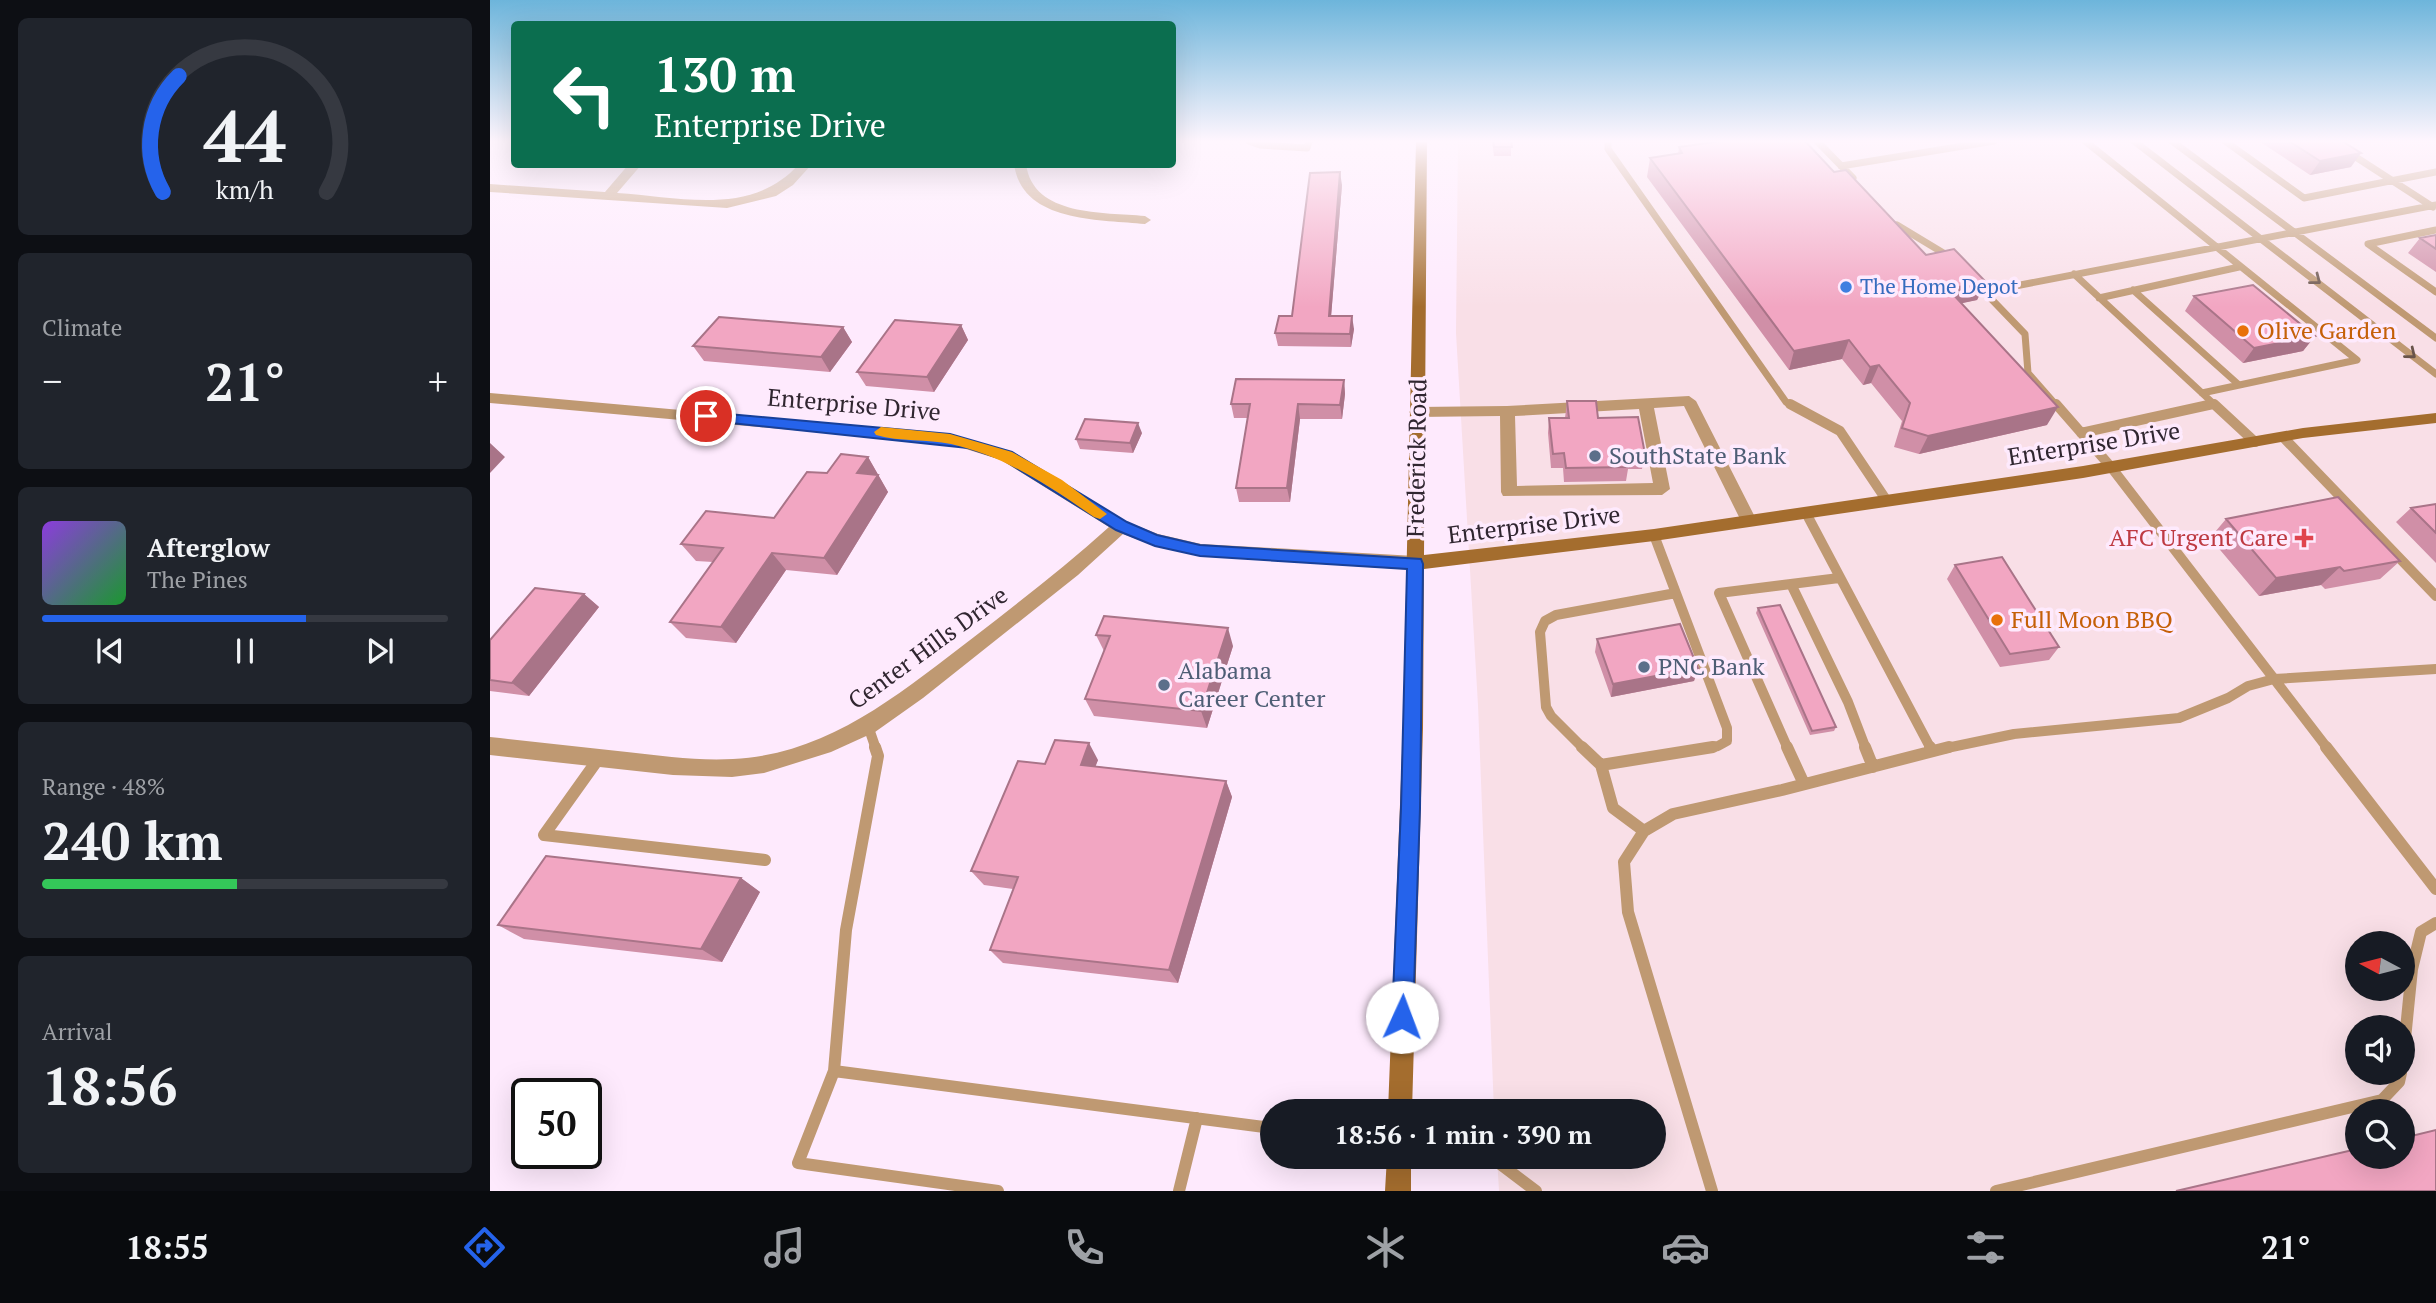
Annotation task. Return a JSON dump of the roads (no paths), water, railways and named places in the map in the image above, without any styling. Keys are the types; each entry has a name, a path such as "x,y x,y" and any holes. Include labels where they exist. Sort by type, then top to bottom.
{"main road":[{"name":"Frederick Road","path":"1400,1099 1411,808 1420,197"},
{"name":"Enterprise Drive","path":"1415,564 1654,536 2111,467 2283,437 2436,418"},
{"path":"1398,1191 1399,1169"}],"street":[{"path":"615,197 707,204 747,202 762,197"},
{"path":"1038,197 1048,204 1077,212 1145,220"},
{"name":"Enterprise Drive","path":"490,398 950,439 1007,456 1121,526 1155,540 1200,550 1415,564"},
{"path":"1417,412 1507,411 1689,401 1749,521"},
{"path":"1507,411 1509,492 1662,489 1646,404"},
{"name":"Center Hills Drive","path":"490,746 673,766 732,768 764,764 831,744 868,726 916,692 1052,586 1121,526"}],"lane":[{"path":"1641,197 1786,402 1840,431 1887,501"},
{"path":"2153,197 2357,360 2202,393"},
{"path":"2207,197 2436,374"},
{"path":"2248,197 2436,338"},
{"path":"2418,197 2434,207"},
{"path":"1984,292 2434,207"},
{"path":"1887,214 1903,231 1954,262"},
{"path":"2436,230 2368,244 2436,292"},
{"path":"2099,298 2239,267"},
{"path":"2074,274 2255,442"},
{"path":"1969,276 2026,335 2028,349 2024,360 2028,373 2111,467 2436,889"},
{"path":"2133,290 2239,385"},
{"path":"2081,433 2214,404"},
{"path":"2283,437 2436,596"},
{"path":"1806,513 1932,751"},
{"path":"1601,765 1718,746 1727,741 1727,728 1654,536"},
{"path":"1804,784 1719,593 1839,578"},
{"path":"1791,584 1848,702 1872,766"},
{"path":"2425,587 2436,607"},
{"path":"1644,831 1613,808 1601,765 1551,716 1546,707 1540,632 1545,621 1556,615 1676,593"},
{"path":"1712,1191 1628,912 1624,862 1644,831 1673,814 1932,751 2014,734 2179,718 2228,698 2248,686 2274,679 2436,669"},
{"path":"868,726 878,756 846,930 834,1071 797,1163 998,1191"},
{"path":"598,758 544,835 765,860"},
{"path":"2407,1015 2412,969 2421,932 2436,923"},
{"path":"834,1071 1260,1126"},
{"path":"1996,1191 2382,1100 2396,1085"},
{"path":"1179,1191 1197,1118"},
{"path":"1507,1169 1536,1191"}],"place":[{"name":"The Home Depot","path":"1846,287"},
{"name":"Olive Garden","path":"2243,331"},
{"name":"SouthState Bank","path":"1595,456"},
{"name":"AFC Urgent Care","path":"2304,538"},
{"name":"Full Moon BBQ","path":"1997,620"},
{"name":"PNC Bank","path":"1644,667"},
{"name":"Alabama Career Center","path":"1164,685"}]}
